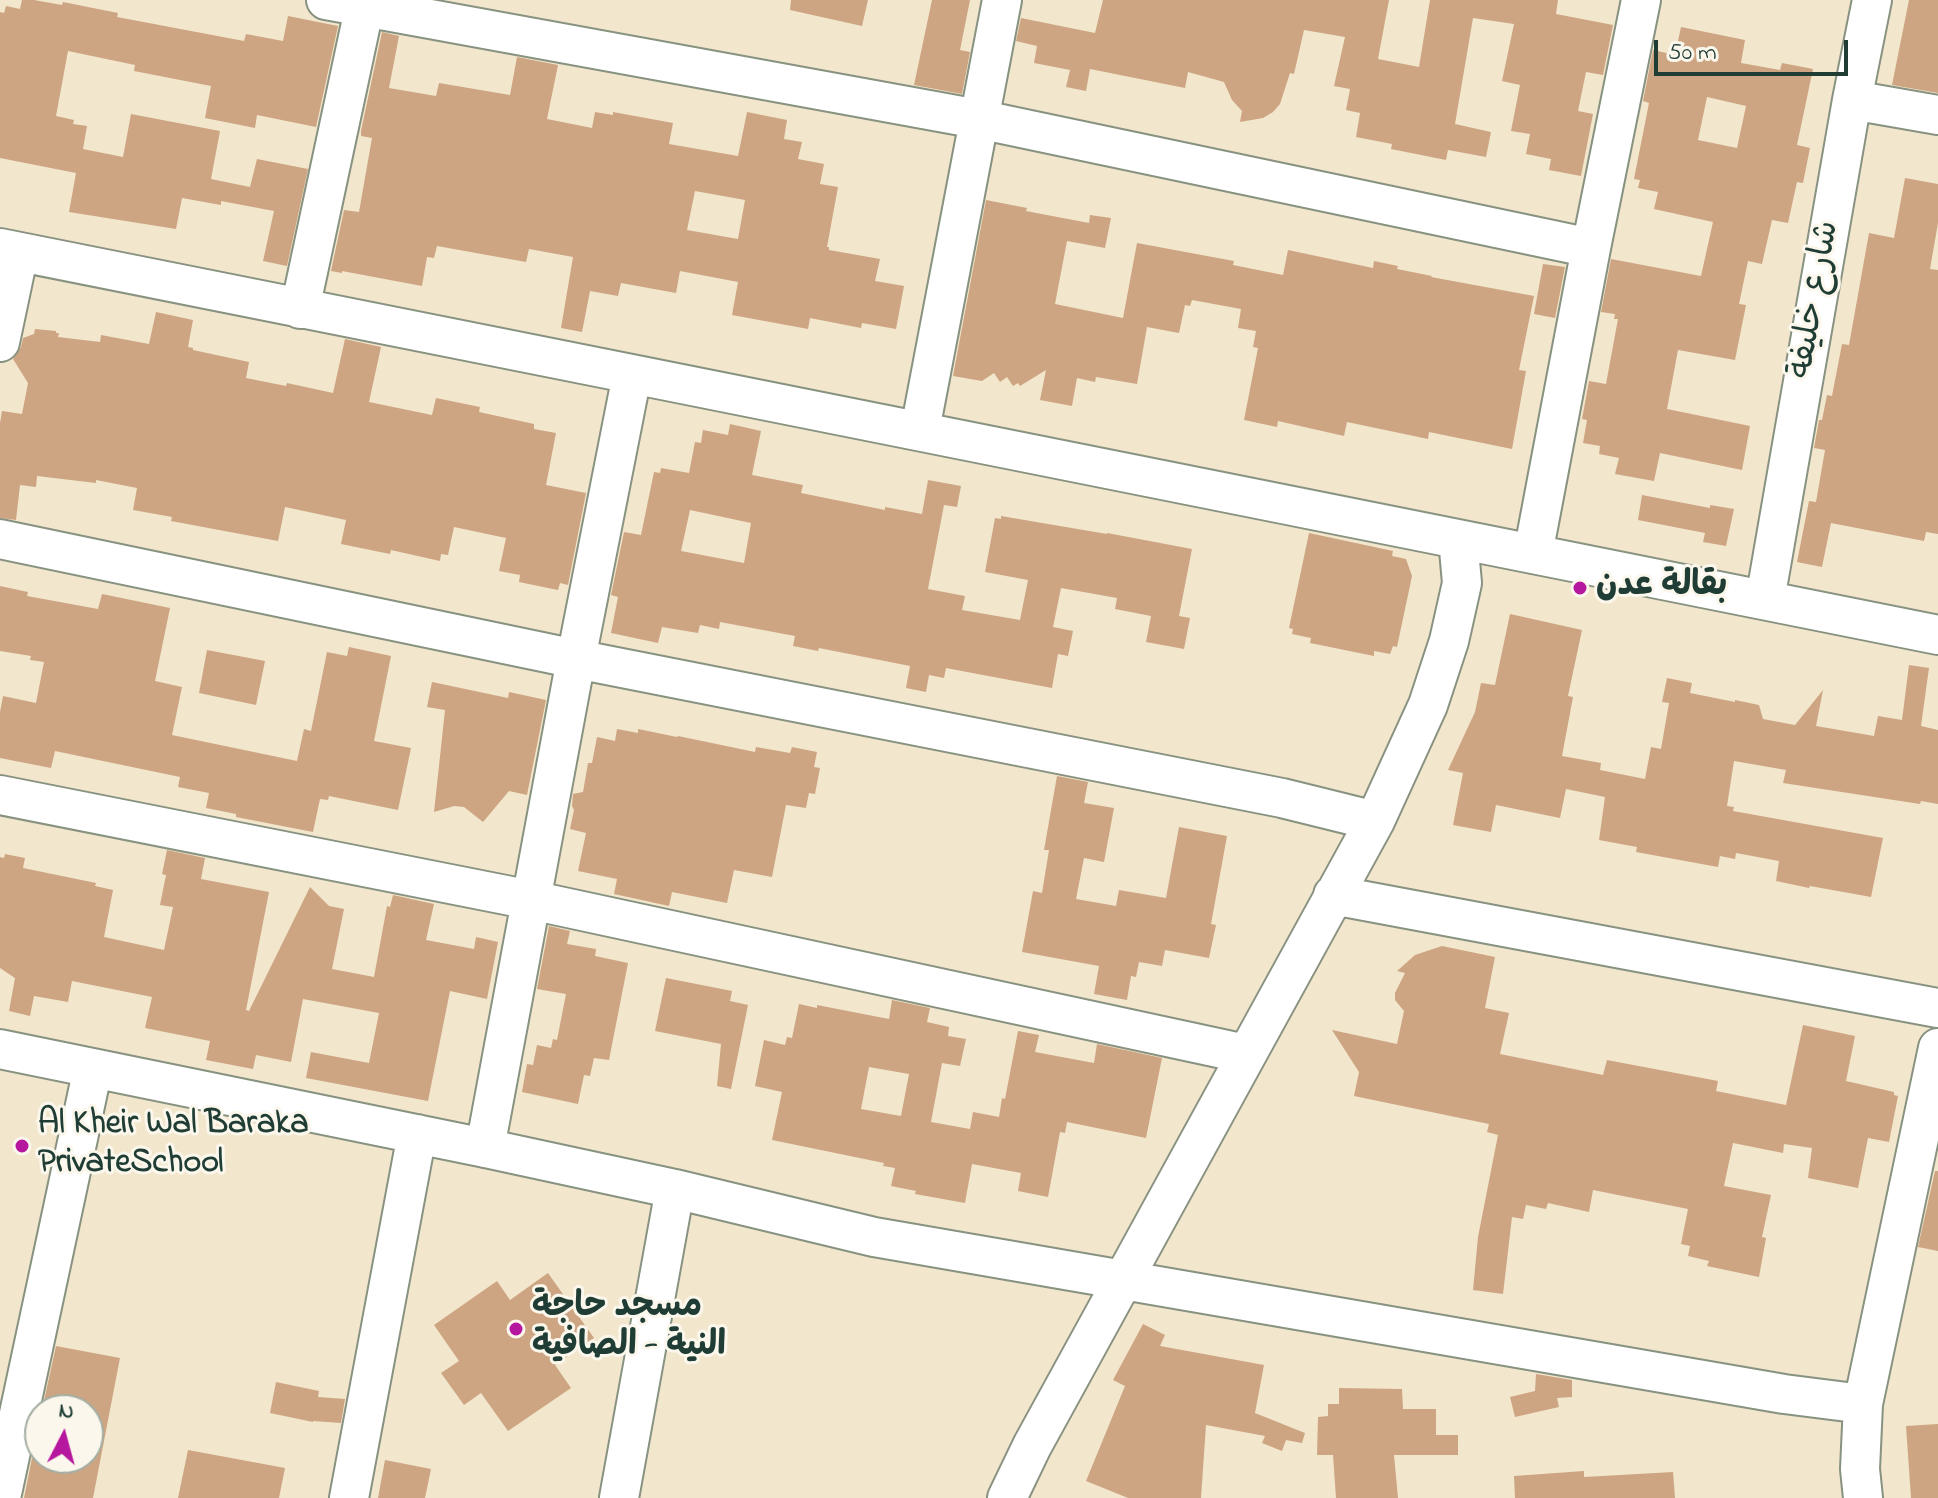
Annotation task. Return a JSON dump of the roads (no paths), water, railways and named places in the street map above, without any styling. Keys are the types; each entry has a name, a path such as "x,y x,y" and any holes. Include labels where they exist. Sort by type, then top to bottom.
{"street":[{"path":"326,0 366,4 978,119 1591,248"},
{"path":"920,430 1002,0"},
{"path":"1533,554 1641,0"},
{"name":"شارع خليفة","path":"1765,600 1871,0"},
{"path":"300,309 366,4"},
{"path":"1852,100 1938,115"},
{"path":"0,342 9,250 1938,635"},
{"path":"485,1148 632,375"},
{"path":"0,539 576,659 1282,798 1375,821"},
{"path":"1007,1498 1032,1446 1375,821 1428,705 1449,641 1462,583 1458,539"},
{"path":"0,795 531,900 1246,1054"},
{"path":"1333,895 1938,1008"},
{"path":"1863,1498 1860,1469 1863,1404 1938,1048"},
{"path":"0,1049 485,1148 675,1189 874,1237 1769,1392 1863,1404"},
{"path":"1,1498 93,1068"},
{"path":"349,1498 417,1134"},
{"path":"619,1498 675,1189"}],"place":[{"name":"بقالة عدن","path":"1580,588"},
{"name":"Al Kheir Wal Baraka PrivateSchool","path":"22,1146"},
{"name":"مسجد حاجة النية - الصافية","path":"516,1329"}]}
